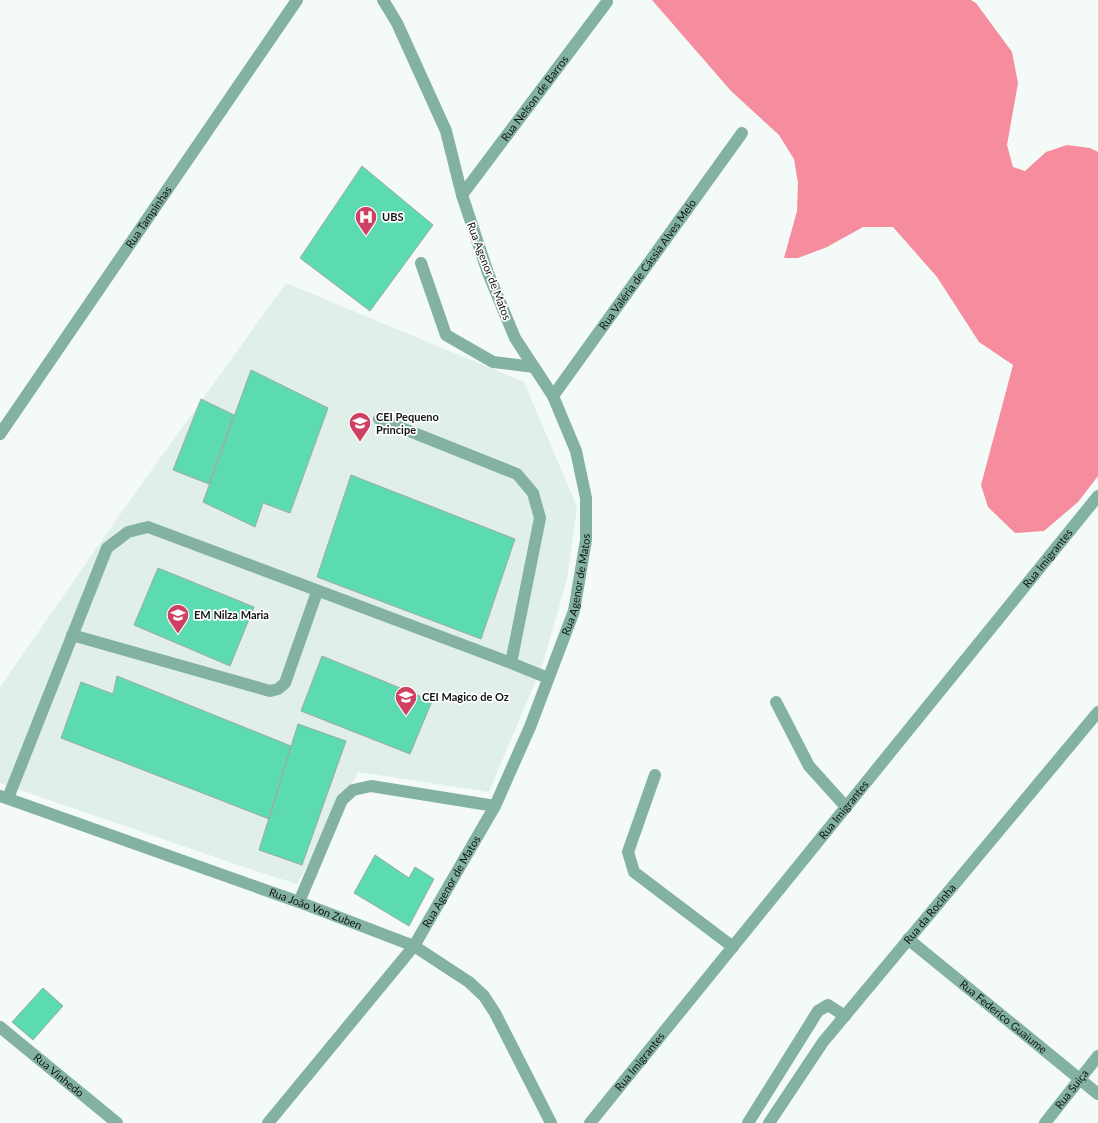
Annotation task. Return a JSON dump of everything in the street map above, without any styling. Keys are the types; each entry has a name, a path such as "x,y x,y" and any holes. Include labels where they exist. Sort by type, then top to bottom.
{"street":[{"name":"Rua Tampinhas","path":"0,434 297,0"},
{"name":"Rua Agenor de Matos","path":"268,1123 414,946 495,806 530,727 574,611 586,540 586,498 576,451 553,396 515,338 488,273 462,195 446,131 397,23 383,0"},
{"name":"Rua Nelson de Barros","path":"462,195 607,2"},
{"name":"Rua Valéria de Cássia Alves Melo","path":"553,396 742,133"},
{"path":"421,263 446,335 493,362 534,367"},
{"path":"379,419 517,474 533,493 540,518 511,663"},
{"name":"Rua Imigrantes","path":"590,1123 1098,496"},
{"path":"4,797 107,548 128,532 148,527 548,678"},
{"path":"72,635 270,691 278,689 285,683 318,592"},
{"path":"776,702 809,766 846,808"},
{"name":"Rua da Rocinha","path":"769,1123 823,1042 1098,712"},
{"path":"655,775 628,852 634,872 733,947"},
{"path":"299,902 342,800 354,790 371,786 495,806"},
{"name":"Rua João Von Zuben","path":"4,797 299,902 414,946 469,982 484,996 495,1013 551,1123"},
{"name":"Rua Federico Guaiume","path":"908,939 1098,1094"},
{"path":"748,1123 818,1011 828,1005 845,1016"},
{"name":"Rua Vinhedo","path":"0,1027 117,1123"},
{"name":"Rua Suiça","path":"1045,1123 1098,1056"}],"shaded area":[{"path":"652,0 971,0 976,3 1012,52 1018,83 1007,145 1013,167 1025,171 1046,152 1067,145 1090,148 1098,152 1098,476 1078,502 1044,531 1015,533 988,507 981,485 1013,365 979,342 937,277 893,227 863,227 827,247 798,258 784,258 797,211 798,183 794,159 779,135 731,91"},
{"path":"286,283 524,382 577,507 567,579 543,663 489,792 358,772 297,884 0,783 0,687 128,503"}],"building":[{"path":"362,166 433,225 370,311 300,258"},
{"path":"251,370 328,408 290,513 263,503 255,527 203,502"},
{"path":"201,399 234,415 209,484 173,470"},
{"path":"351,475 515,539 481,639 317,577"},
{"path":"158,568 254,607 230,666 134,625"},
{"path":"322,656 432,701 410,754 301,711"},
{"path":"117,676 291,746 269,819 61,738 81,682 113,694"},
{"path":"298,724 346,741 302,865 259,850"},
{"path":"375,855 409,878 415,867 434,879 409,926 354,893"},
{"path":"43,988 63,1006 33,1040 12,1022"}],"place":[{"name":"UBS","path":"366,236"},
{"name":"CEI Pequeno Principe","path":"360,442"},
{"name":"EM Nilza Maria","path":"178,634"},
{"name":"CEI Magico de Oz","path":"406,716"}]}
